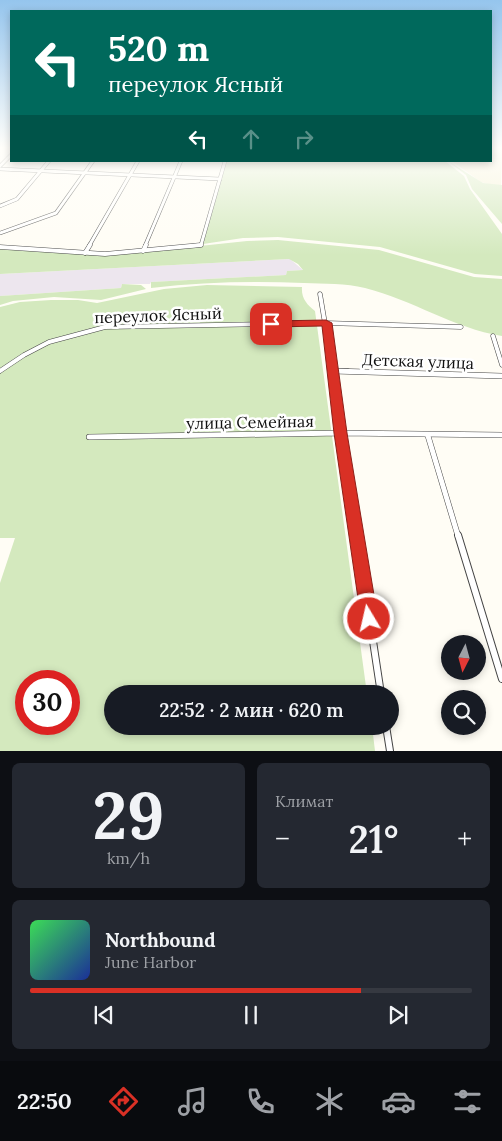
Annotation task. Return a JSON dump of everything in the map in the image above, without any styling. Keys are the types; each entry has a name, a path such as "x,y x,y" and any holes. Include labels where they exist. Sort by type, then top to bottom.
{"street":[{"path":"0,206 17,198 29,184"},
{"path":"0,233 56,213 76,184"},
{"path":"85,253 125,184"},
{"path":"143,250 172,184"},
{"path":"0,247 105,254 201,245 219,184"},
{"path":"320,294 326,323 380,685"},
{"name":"переулок Ясный","path":"0,371 44,344 77,332 105,327 326,323 461,327"},
{"path":"493,336 502,365"},
{"name":"Детская улица","path":"332,371 502,376"},
{"name":"улица Семейная","path":"89,437 341,433 428,436 502,435"},
{"path":"428,436 502,679"},
{"path":"387,735 390,751"}],"shaded area":[{"path":"290,259 303,270 287,271 286,275 151,282 150,284 122,284 121,288 0,296 0,274"}],"green space":[{"path":"220,184 468,184 502,234 502,276 475,274 380,247 278,237 243,238 203,244"},
{"path":"470,184 502,185 502,224"},
{"path":"278,240 379,250 474,277 502,279 502,336 467,327 383,293 350,285 247,282 189,284 151,288 151,282 286,275 287,271 303,270 298,264 289,259 0,274 0,248 105,256 247,241"},
{"path":"122,284 141,285 146,289 101,300 54,297 13,301 0,305 0,296 121,288"},
{"path":"207,285 302,287 302,295 305,301 315,311 366,685 104,685 104,735 373,735 375,751 0,751 0,583 15,538 0,538 0,307 20,302 51,300 78,300 97,303 164,289"}],"route":[{"path":"271,324 326,323 369,619"}]}
